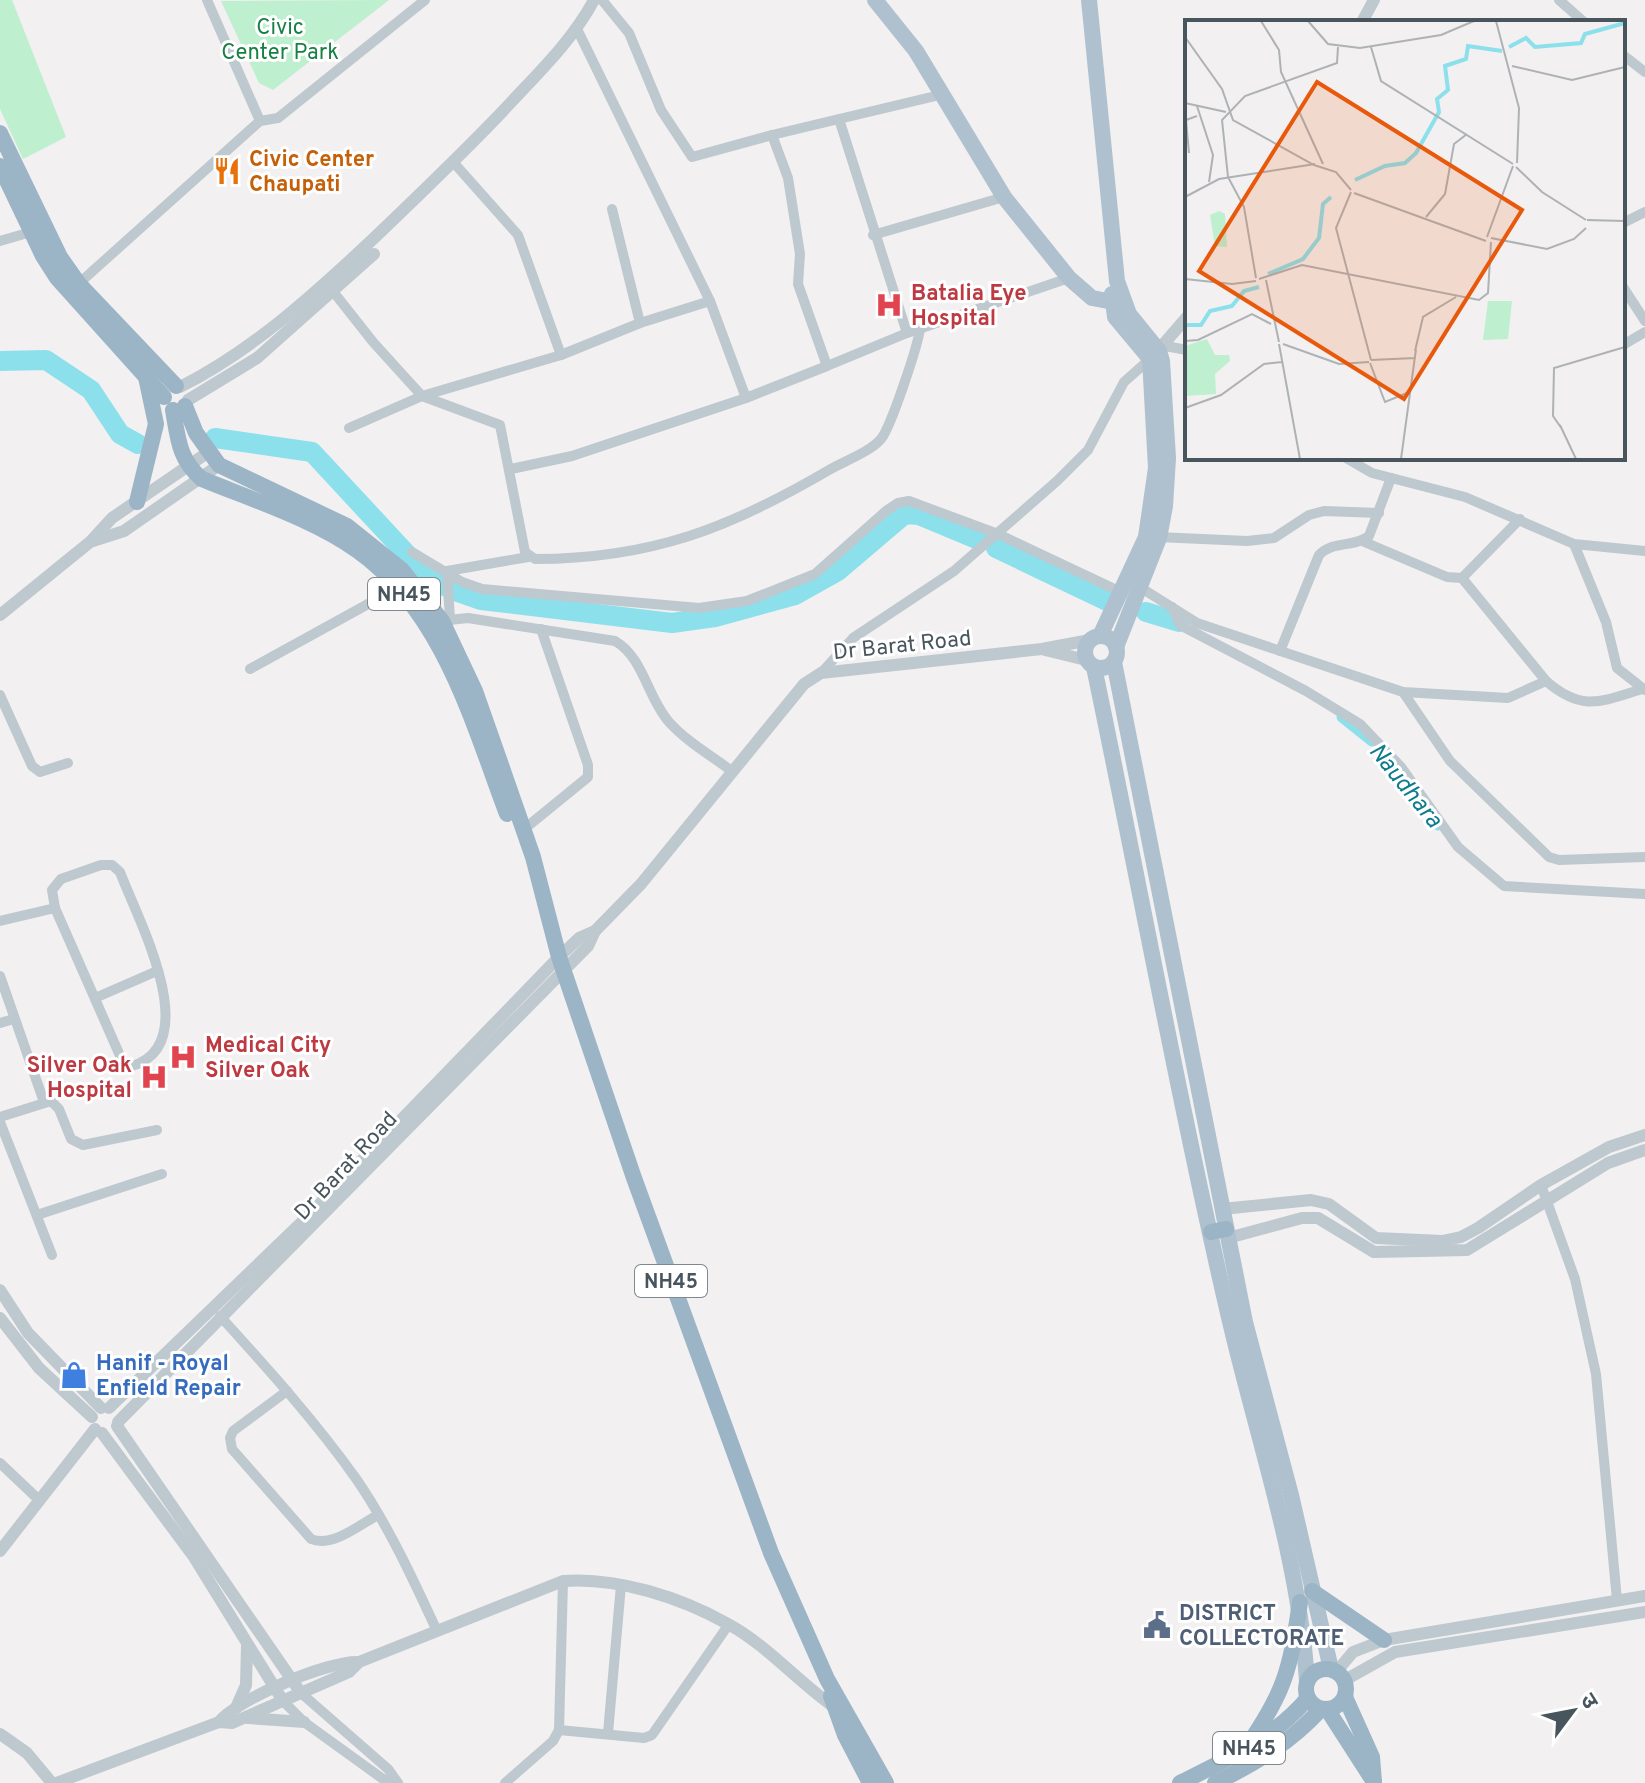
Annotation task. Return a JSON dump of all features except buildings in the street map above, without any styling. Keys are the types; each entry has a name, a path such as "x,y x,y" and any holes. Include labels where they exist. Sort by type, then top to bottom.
{"highway":[{"path":"0,133 74,288 178,398 213,459"},
{"path":"0,166 31,232 146,377 178,398"},
{"path":"137,502 156,424 146,377"},
{"path":"178,398 181,455 188,467"},
{"name":"NH45","path":"213,459 347,526 402,570 439,621 475,691 523,830 562,964 644,1205 771,1553 870,1783"},
{"name":"NH45","path":"188,467 202,479 355,549 439,621 452,675 525,863 536,877"},
{"path":"1243,1752 1274,1708 1285,1683 1306,1596 1384,1640"},
{"name":"NH45","path":"1215,1783 1276,1750 1298,1734 1316,1699 1315,1672 1339,1679 1338,1706 1316,1699"},
{"path":"1339,1679 1372,1757 1374,1783"},
{"path":"1316,1699 1374,1783"},
{"name":"NH45","path":"1180,1783 1243,1752 1316,1699"},
{"name":"NH45","path":"840,1708 886,1783"}],"main road":[{"path":"875,0 916,51 1004,197 1069,278 1092,298 1117,304"},
{"path":"1089,0 1117,304 1122,327 1158,352 1153,537 1131,589 1115,655 1105,668 1090,664"},
{"path":"1131,589 1084,649 1222,1233 1291,1495 1306,1596 1316,1699"},
{"path":"1095,638 1110,638 1115,655 1222,1209 1222,1233"},
{"path":"1306,1596 1339,1679"}],"street":[{"path":"207,0 260,121"},
{"path":"74,288 260,121 278,118 425,0"},
{"path":"330,287 454,163 578,31 594,0"},
{"path":"602,0 629,33 661,110 692,157 944,94"},
{"path":"1363,20 1374,0"},
{"path":"1559,0 1582,20"},
{"path":"578,31 710,301 746,398"},
{"path":"1625,57 1645,72"},
{"path":"839,119 873,235 907,333"},
{"path":"772,135 788,178 800,254 798,284 827,366"},
{"path":"454,163 518,235 561,355"},
{"path":"873,235 1004,197"},
{"path":"612,209 640,323"},
{"path":"1625,222 1645,212"},
{"path":"0,241 31,232"},
{"path":"178,398 374,254"},
{"path":"511,469 572,456 746,398 907,333 1069,278"},
{"path":"330,287 373,342 422,396 441,406 494,420 503,431 528,557"},
{"path":"1625,290 1645,321"},
{"path":"349,428 422,396 561,355 640,323 710,301"},
{"path":"821,673 853,638 954,571 1088,450 1124,382 1158,352 1185,319"},
{"path":"447,571 528,557 552,559 614,555 670,545 725,525 790,493 881,439 920,329"},
{"path":"1625,344 1645,332"},
{"path":"1158,352 1185,350"},
{"path":"90,542 124,531 202,479 213,459"},
{"path":"0,615 90,542 112,518 188,467 213,459"},
{"path":"1348,460 1354,466 1391,478 1465,497 1574,544 1645,551"},
{"path":"1280,651 1319,555 1327,547 1362,541 1369,536 1391,478"},
{"path":"412,552 462,582 506,594 699,608 747,601 815,574 898,503 922,504 1131,589 1172,607 1197,623 1403,692 1508,698 1546,681"},
{"path":"1153,537 1247,541 1274,538 1309,515 1324,511 1379,513"},
{"path":"1462,578 1520,519"},
{"path":"1362,541 1447,577 1462,578 1546,681 1568,700 1602,701 1644,690"},
{"path":"1574,544 1606,622 1617,668 1644,690"},
{"path":"447,571 439,621 468,618 615,641 628,648 651,695 669,722 733,772"},
{"path":"250,669 399,587"},
{"path":"1172,607 1180,625 1306,691 1360,724 1401,767 1458,847 1504,886 1645,894"},
{"path":"523,830 588,777 588,765 541,629"},
{"name":"Dr Barat Road","path":"117,1424 220,1316 314,1227 562,964 579,938 595,931 641,884 804,684 821,673 1042,649 1095,638"},
{"name":"Dr Barat Road","path":"1042,649 1090,664"},
{"path":"1403,692 1450,761 1549,857 1645,857"},
{"path":"0,695 32,766 40,772 68,763"},
{"path":"101,865 112,865 120,872 166,999 167,1022 162,1044 153,1057 132,1066 121,1058 55,908 53,884 101,865"},
{"path":"0,921 55,908"},
{"name":"Dr Barat Road","path":"0,1551 100,1419 562,964"},
{"path":"95,998 157,971"},
{"path":"0,976 44,1102"},
{"path":"0,1023 14,1019"},
{"path":"52,1255 0,1120 44,1102 55,1103 76,1143 157,1130"},
{"path":"1222,1209 1291,1199 1311,1200 1329,1204 1376,1238 1442,1241 1461,1237 1478,1228 1541,1185 1609,1147 1645,1135"},
{"path":"1222,1233 1302,1218 1318,1218 1374,1252 1455,1252 1479,1244 1608,1163 1645,1150"},
{"path":"37,1215 162,1174"},
{"path":"1541,1185 1575,1279 1596,1374 1617,1600"},
{"path":"0,1290 28,1333 100,1419 194,1557 283,1701 304,1722 383,1779 396,1783"},
{"path":"220,1316 287,1391 357,1480 397,1546 437,1631"},
{"path":"0,1318 39,1368 100,1419 117,1424"},
{"path":"287,1391 233,1431 230,1438 232,1449 311,1539 321,1543 332,1540 378,1515"},
{"path":"100,1419 116,1413 117,1424 301,1693 388,1769 396,1783"},
{"path":"0,1463 38,1499"},
{"path":"240,1713 283,1701 349,1672 359,1662 563,1581 590,1579 676,1601 729,1624 840,1708"},
{"path":"505,1783 553,1741 559,1730 563,1581"},
{"path":"608,1733 621,1585"},
{"path":"1339,1679 1353,1652 1384,1640 1645,1596"},
{"path":"1339,1679 1395,1652 1645,1612"},
{"path":"559,1730 644,1738 652,1735 729,1624"},
{"path":"240,1713 246,1685 247,1643"},
{"path":"0,1734 27,1753 54,1783 219,1722 232,1723 240,1713 275,1689 344,1661 359,1662"},
{"path":"240,1713 304,1722"}],"green space":[{"path":"0,0 12,0 66,137 23,159 0,109"},
{"name":"Civic Center Park","path":"389,0 273,90 259,83 221,1"}],"waterway":[{"path":"0,361 46,360 91,390 120,434 138,444"},
{"path":"215,438 312,452 429,578 481,600 672,623 715,617 795,595 838,571 905,514 919,515 979,540"},
{"path":"996,548 1107,601"},
{"path":"1146,612 1179,622"},
{"name":"Naudhara","path":"1342,717 1372,741"},
{"name":"Naudhara","path":"1397,769 1438,825"}],"place":[{"name":"Civic Center Chaupati","path":"227,171"},
{"name":"Batalia Eye Hospital","path":"889,305"},
{"name":"Medical City Silver Oak","path":"183,1057"},
{"name":"Silver Oak Hospital","path":"154,1077"},
{"name":"Hanif - Royal Enfield Repair","path":"74,1375"},
{"name":"DISTRICT COLLECTORATE","path":"1157,1625"}]}
